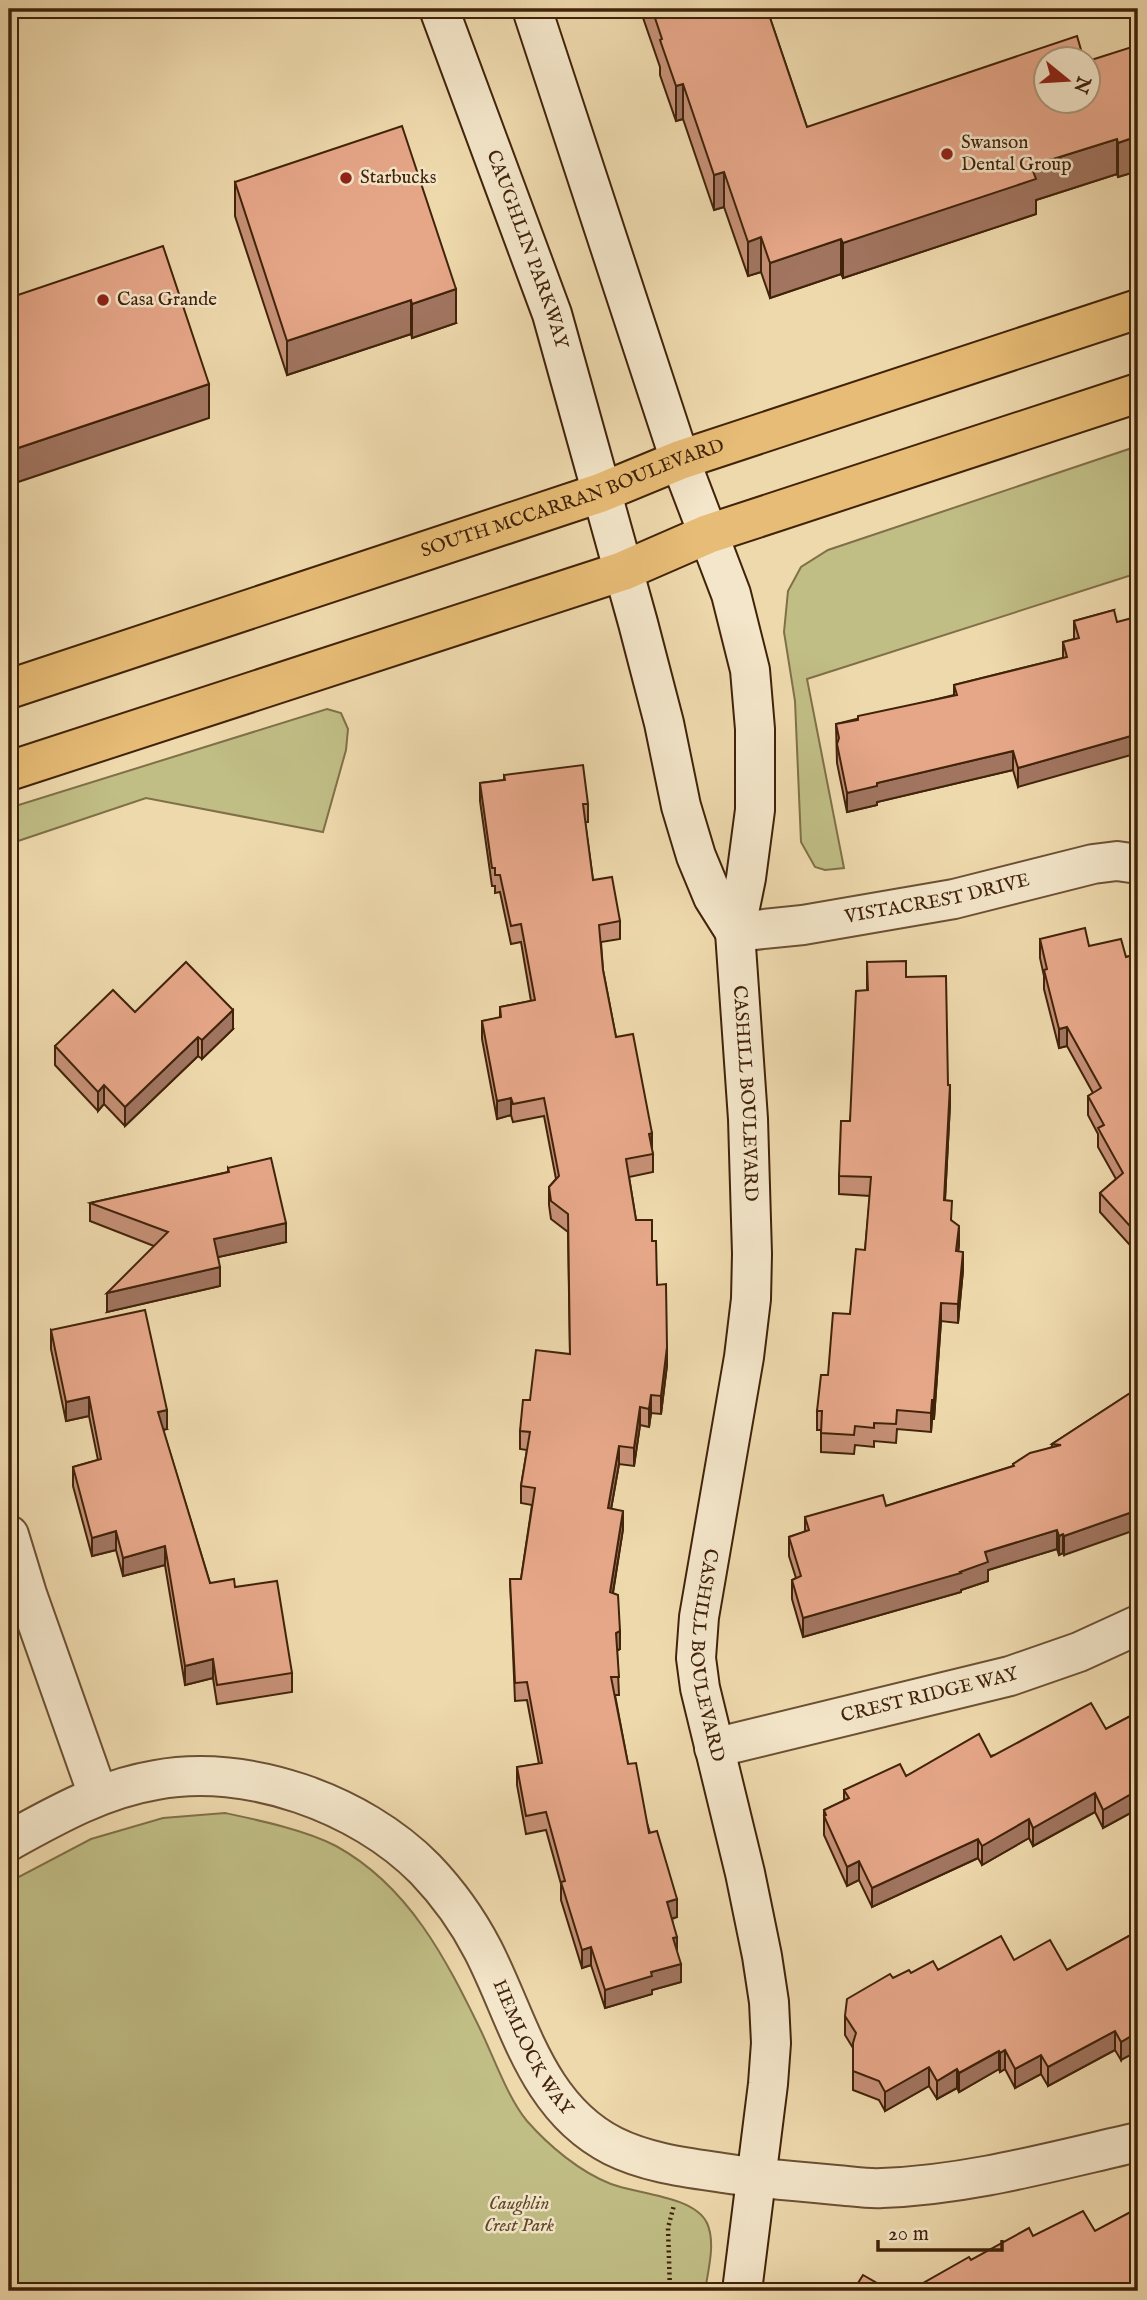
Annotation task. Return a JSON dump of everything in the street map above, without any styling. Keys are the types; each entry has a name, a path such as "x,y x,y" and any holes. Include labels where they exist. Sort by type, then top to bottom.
{"main road":[{"name":"SOUTH MCCARRAN BOULEVARD","path":"9,689 600,493 680,460 1138,309"},
{"path":"9,771 623,571 708,534 1138,393"}],"street":[{"name":"CAUGHLIN PARKWAY","path":"439,9 552,314 600,493"},
{"path":"531,9 680,460"},
{"name":"CASHILL BOULEVARD","path":"680,460 731,594 750,670 755,729 755,810 747,878 734,932 748,1119 751,1299 744,1357 699,1617 696,1658 698,1678 745,1873 769,2002 771,2043 742,2291"},
{"name":"CASHILL BOULEVARD","path":"600,493 664,723 681,806 696,856 713,897 734,932"},
{"name":"VISTACREST DRIVE","path":"734,932 803,925 954,899 1093,864 1117,861 1138,864"},
{"path":"9,1535 98,1796"},
{"name":"CREST RIDGE WAY","path":"714,1748 1010,1676 1079,1652 1138,1625"},
{"name":"HEMLOCK WAY","path":"9,1841 64,1810 98,1796 157,1779 199,1776 243,1779 304,1795 338,1809 384,1835 424,1868 456,1905 483,1950 524,2045 548,2089 580,2123 612,2146 658,2163 756,2178 879,2189 964,2181 1138,2142"}],"path":[{"path":"670,2291 667,2228 675,2204"}],"green space":[{"path":"1138,446 1138,573 807,679 844,868 825,870 815,867 801,842 795,701 784,632 788,591 801,567 828,550"},
{"path":"327,709 341,713 348,729 346,750 323,832 146,798 9,844 9,808"},
{"name":"Caughlin Crest Park","path":"225,1813 282,1826 324,1840 362,1862 385,1882 423,1926 439,1951 468,2004 502,2078 527,2121 555,2149 599,2179 678,2201 700,2214 707,2223 711,2239 705,2291 9,2291 9,1882 91,1839 163,1818"}],"building":[{"name":"Swanson Dental Group","path":"652,9 767,9 807,127 1032,51 1032,116 1102,116 1102,57 1138,45 1138,136 1118,143 1117,139 1031,166 1036,179 843,243 841,239 770,263 761,237 748,242 724,172 714,175 683,84 676,86 660,40 662,39"},
{"name":"Swanson Dental Group","path":"1077,36 1080,46 1047,46"},
{"path":"402,126 456,289 412,304 411,300 287,341 235,182"},
{"path":"163,246 209,384 9,451 9,298"},
{"path":"1114,610 1117,622 1136,617 1138,623 1138,734 1018,768 1013,751 877,783 877,786 847,793 837,744 839,738 836,724 858,720 858,716 957,695 954,685 1067,657 1063,642 1079,638 1074,621"},
{"path":"583,765 588,804 583,804 593,880 612,877 620,921 599,925 603,970 616,1037 633,1034 652,1133 649,1134 653,1154 626,1159 636,1220 652,1220 652,1241 656,1241 657,1285 666,1284 667,1347 661,1396 651,1395 649,1409 640,1407 634,1448 619,1446 608,1508 623,1511 610,1592 618,1595 620,1631 616,1633 619,1677 611,1677 628,1764 636,1763 649,1833 657,1831 677,1899 667,1902 681,1964 651,1972 652,1976 605,1990 591,1947 582,1950 561,1882 565,1881 546,1812 526,1816 517,1767 542,1763 527,1682 515,1683 510,1579 521,1579 535,1488 521,1486 530,1432 520,1431 523,1400 530,1400 536,1350 570,1354 568,1214 551,1201 549,1187 559,1176 544,1098 513,1104 511,1098 497,1101 482,1021 501,1017 500,1007 535,1000 521,924 511,926 500,875 495,875 495,868 492,868 480,783 505,780 504,775"},
{"path":"1085,928 1089,946 1121,939 1126,957 1138,954 1138,1235 1100,1193 1123,1173 1098,1128 1104,1125 1088,1096 1101,1088 1067,1027 1059,1029 1044,970 1047,969 1040,939"},
{"path":"906,961 906,977 946,976 950,1085 944,1200 952,1201 951,1220 959,1226 956,1251 963,1252 958,1304 941,1303 931,1413 897,1410 896,1424 874,1423 874,1428 855,1426 854,1435 821,1433 822,1411 817,1411 821,1375 828,1375 833,1313 850,1314 856,1249 865,1250 871,1177 839,1176 841,1121 850,1121 856,991 868,990 867,962"},
{"path":"186,962 233,1010 202,1040 198,1037 125,1107 104,1085 98,1092 55,1046 113,990 135,1012"},
{"path":"271,1158 286,1223 214,1239 220,1267 107,1293 168,1232 90,1203 229,1172 228,1168"},
{"path":"1138,1259 1138,1274 1131,1266"},
{"path":"145,1310 167,1410 158,1412 210,1583 234,1579 235,1587 277,1581 292,1673 217,1685 213,1659 185,1666 165,1546 123,1558 116,1531 92,1538 73,1467 101,1459 89,1397 66,1402 51,1330"},
{"path":"1138,1388 1138,1510 1064,1536 1059,1536 1057,1530 985,1552 988,1562 961,1573 803,1618 792,1580 801,1576 789,1537 809,1530 805,1517 883,1495 886,1506 1014,1466 1013,1464 1030,1453 1061,1445 1052,1444"},
{"path":"1091,1703 1106,1729 1138,1712 1138,1790 1103,1810 1095,1793 1033,1828 1029,1819 982,1846 978,1839 872,1888 859,1861 847,1867 824,1816 824,1810 849,1798 844,1790 900,1764 906,1776 979,1734 991,1757"},
{"path":"1138,1931 1138,2032 1121,2042 1115,2031 1048,2067 1041,2055 1015,2069 1005,2050 1000,2053 999,2051 959,2073 957,2069 937,2081 929,2067 885,2092 879,2081 853,2071 853,2043 856,2033 845,2016 847,1999 890,1974 893,1978 909,1970 911,1973 933,1961 938,1970 1001,1936 1014,1960 1050,1940 1067,1970"},
{"path":"1138,2208 1138,2291 909,2291 969,2257 971,2260 1029,2228 1033,2236 1083,2211 1095,2231"},
{"path":"863,2275 891,2291 853,2291"}],"place":[{"name":"Swanson Dental Group","path":"947,154"},
{"name":"Starbucks","path":"346,178"},
{"name":"Casa Grande","path":"103,300"}]}
